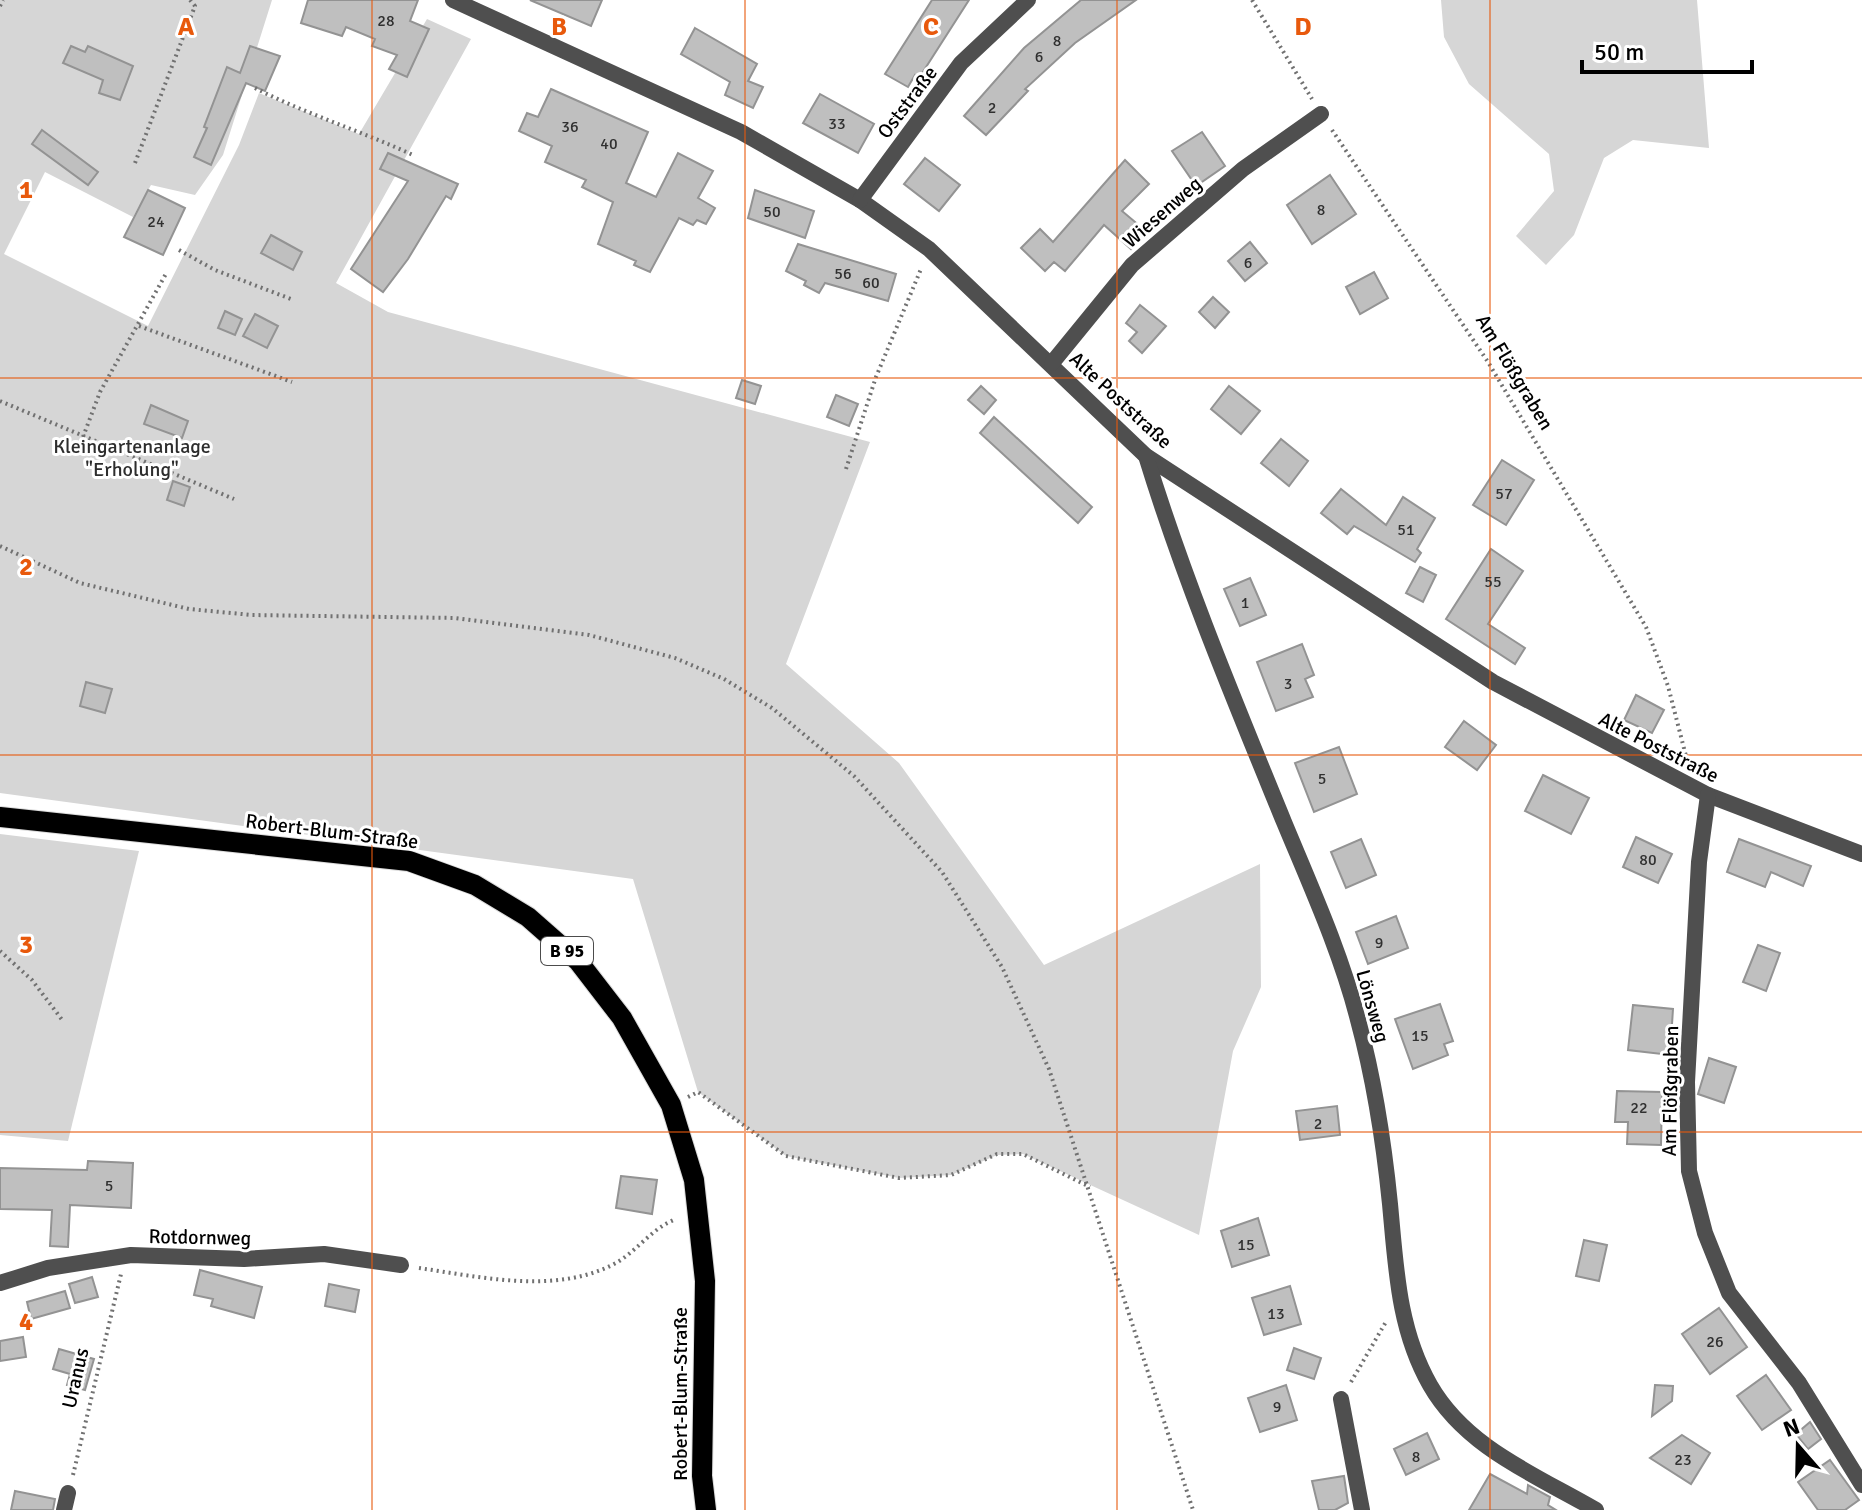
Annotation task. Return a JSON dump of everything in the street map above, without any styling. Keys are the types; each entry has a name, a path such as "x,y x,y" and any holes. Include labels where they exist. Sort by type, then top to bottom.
{"main road":[{"name":"Robert-Blum-Straße","path":"0,817 409,861 475,885 528,917 578,961 622,1018 671,1105 694,1180 705,1281 702,1476 706,1510"}],"street":[{"name":"Alte Poststraße","path":"453,0 741,132 860,200 929,249 1052,363 1146,456 1493,682 1702,792 1862,854"},
{"name":"Oststraße","path":"860,200 961,63 1028,0"},
{"name":"Wiesenweg","path":"1052,363 1132,265 1243,169 1321,114"},
{"name":"Lönsweg","path":"1146,456 1173,540 1307,877 1358,1017 1390,1204 1400,1298 1408,1334 1430,1385 1459,1426 1483,1445 1596,1510"},
{"name":"Am Flößgraben","path":"1702,792 1687,1082 1689,1171 1705,1233 1729,1293 1799,1383 1862,1485"},
{"name":"Rotdornweg","path":"0,1283 48,1268 125,1256 244,1259 324,1254 401,1265"},
{"path":"1341,1399 1362,1510"}],"path":[{"path":"0,6 3,0"},
{"path":"135,163 195,6 190,0"},
{"name":"Am Flößgraben","path":"1252,0 1321,114 1488,362 1646,627 1702,792"},
{"path":"255,88 291,106 357,129 413,155"},
{"path":"846,469 876,377 929,249"},
{"path":"179,250 215,270 291,299"},
{"path":"83,437 100,392 167,272"},
{"path":"139,326 292,382"},
{"path":"0,401 234,499"},
{"path":"0,546 80,583 189,609 252,615 455,618 527,624 589,635 675,658 724,679 772,708 854,776 942,872 1002,967 1038,1043 1090,1187 1193,1510"},
{"path":"0,951 32,980 63,1021"},
{"path":"671,1105 698,1092 786,1156 899,1178 951,1175 997,1154 1023,1154 1090,1187"},
{"path":"401,1265 507,1281 572,1277 616,1263 672,1220 698,1213"},
{"name":"Uranus","path":"66,1502 125,1256"},
{"path":"1341,1399 1400,1298"}],"green space":[{"name":"Kleingartenanlage \"Erholung\"","path":"0,0 272,0 223,155 195,195 151,185 133,217 45,172 4,254 148,326 239,145 259,93 359,134 427,19 471,39 336,283 388,312 870,442 786,664 899,763 1044,965 1260,864 1261,987 1233,1051 1199,1235 1023,1154 997,1155 951,1175 899,1178 786,1156 698,1092 633,879 0,793"},
{"path":"1441,0 1697,0 1709,148 1633,140 1604,158 1574,235 1546,265 1516,236 1554,191 1549,154 1469,84 1444,37"},
{"path":"0,834 139,851 68,1141 0,1135"}],"building":[{"path":"308,0 418,0 410,21 429,29 407,77 389,69 397,55 372,46 375,39 346,27 342,36 301,23"},
{"path":"530,0 602,0 591,26"},
{"path":"932,0 969,0 919,78 915,75 908,87 885,74"},
{"path":"1081,0 1136,0 1075,43 1025,89 1028,91 986,135 964,116 1024,48"},
{"path":"695,28 757,64 748,81 763,87 753,108 725,95 730,82 681,54"},
{"path":"71,46 85,52 88,46 133,66 120,100 99,93 103,80 63,63"},
{"path":"250,46 280,56 265,91 246,83 211,165 194,157 227,67 240,73"},
{"path":"551,89 648,132 626,183 656,197 678,153 713,171 698,198 715,208 706,224 697,220 693,225 679,218 650,272 634,265 636,261 598,244 613,202 582,187 586,180 545,162 552,146 519,131 527,113 538,117"},
{"path":"820,94 874,124 858,153 803,123"},
{"path":"42,130 98,172 88,185 32,144"},
{"path":"1202,132 1225,166 1196,186 1172,151"},
{"path":"388,153 458,184 451,199 446,196 408,259 383,292 351,269 408,181 380,169"},
{"path":"925,158 960,185 939,211 904,184"},
{"path":"1125,160 1149,184 1122,211 1147,232 1131,249 1104,225 1065,271 1054,262 1045,271 1021,248 1040,229 1053,242"},
{"path":"1330,175 1356,214 1312,244 1287,205"},
{"path":"148,190 185,208 163,255 124,237"},
{"path":"755,190 814,211 805,238 748,218"},
{"path":"271,235 302,252 293,270 261,253"},
{"path":"1250,242 1267,263 1245,281 1228,261"},
{"path":"798,244 896,274 888,301 825,283 819,293 804,285 806,281 786,271"},
{"path":"1374,272 1388,298 1360,314 1346,287"},
{"path":"1213,297 1229,312 1215,328 1199,312"},
{"path":"1140,305 1166,326 1142,353 1129,341 1137,332 1126,323"},
{"path":"225,311 242,319 235,335 218,328"},
{"path":"255,314 278,326 267,348 243,336"},
{"path":"742,380 761,386 755,404 736,398"},
{"path":"981,386 996,400 984,414 968,400"},
{"path":"1229,386 1260,411 1241,434 1211,409"},
{"path":"836,395 858,404 849,426 827,417"},
{"path":"151,405 188,421 182,438 144,424"},
{"path":"994,417 1092,507 1078,523 980,433"},
{"path":"1281,439 1308,461 1289,486 1261,463"},
{"path":"1502,460 1534,480 1506,525 1473,505"},
{"path":"173,481 190,487 184,506 167,500"},
{"path":"1341,489 1386,525 1403,497 1435,518 1417,549 1421,553 1415,562 1354,526 1347,534 1321,513"},
{"path":"1491,549 1523,571 1488,624 1525,648 1515,664 1446,619"},
{"path":"1420,567 1436,575 1423,602 1406,593"},
{"path":"1250,578 1266,615 1240,626 1224,589"},
{"path":"1302,644 1314,675 1305,679 1313,697 1276,711 1257,662"},
{"path":"86,682 112,689 105,713 80,706"},
{"path":"1636,695 1664,710 1652,733 1624,720"},
{"path":"1464,721 1496,745 1477,770 1445,747"},
{"path":"1339,747 1357,794 1314,812 1295,763"},
{"path":"1543,775 1589,798 1571,834 1525,811"},
{"path":"1636,837 1672,854 1658,883 1623,867"},
{"path":"1361,839 1376,875 1346,888 1331,852"},
{"path":"1739,839 1811,866 1803,886 1771,872 1765,887 1727,872"},
{"path":"1396,916 1408,948 1368,964 1356,932"},
{"path":"1758,945 1780,953 1766,991 1743,982"},
{"path":"1440,1004 1453,1041 1444,1044 1448,1055 1413,1069 1395,1019"},
{"path":"1633,1005 1673,1009 1670,1055 1628,1050"},
{"path":"1709,1058 1736,1067 1724,1103 1698,1094"},
{"path":"1617,1091 1662,1092 1661,1145 1627,1144 1628,1122 1615,1122"},
{"path":"1337,1106 1340,1135 1300,1140 1296,1111"},
{"path":"88,1161 133,1163 131,1208 70,1205 68,1247 50,1246 52,1210 0,1209 0,1168 87,1170"},
{"path":"621,1176 657,1180 652,1214 616,1208"},
{"path":"1258,1218 1269,1255 1232,1267 1221,1231"},
{"path":"1584,1240 1607,1245 1599,1281 1576,1276"},
{"path":"200,1270 262,1287 254,1318 211,1306 213,1299 194,1295"},
{"path":"92,1277 98,1297 75,1303 69,1284"},
{"path":"329,1284 359,1290 355,1312 325,1306"},
{"path":"1290,1286 1301,1324 1264,1335 1252,1298"},
{"path":"65,1291 70,1308 31,1319 27,1302"},
{"path":"1719,1308 1747,1347 1710,1374 1682,1334"},
{"path":"23,1337 26,1357 0,1361 0,1341"},
{"path":"1294,1348 1321,1358 1314,1379 1287,1370"},
{"path":"59,1349 94,1359 85,1390 67,1385 70,1374 53,1369"},
{"path":"1766,1375 1791,1410 1762,1430 1737,1396"},
{"path":"1286,1385 1297,1420 1260,1432 1248,1398"},
{"path":"1655,1385 1673,1386 1672,1401 1652,1416"},
{"path":"1810,1422 1821,1439 1808,1449 1796,1434"},
{"path":"1427,1433 1439,1459 1406,1475 1394,1449"},
{"path":"1682,1435 1710,1453 1691,1484 1650,1458"},
{"path":"1830,1460 1859,1500 1845,1510 1818,1510 1798,1482"},
{"path":"1490,1474 1527,1494 1528,1485 1550,1497 1548,1505 1556,1510 1469,1510"},
{"path":"1344,1476 1348,1503 1335,1510 1319,1510 1312,1481"},
{"path":"15,1491 55,1499 53,1510 11,1510"}]}
